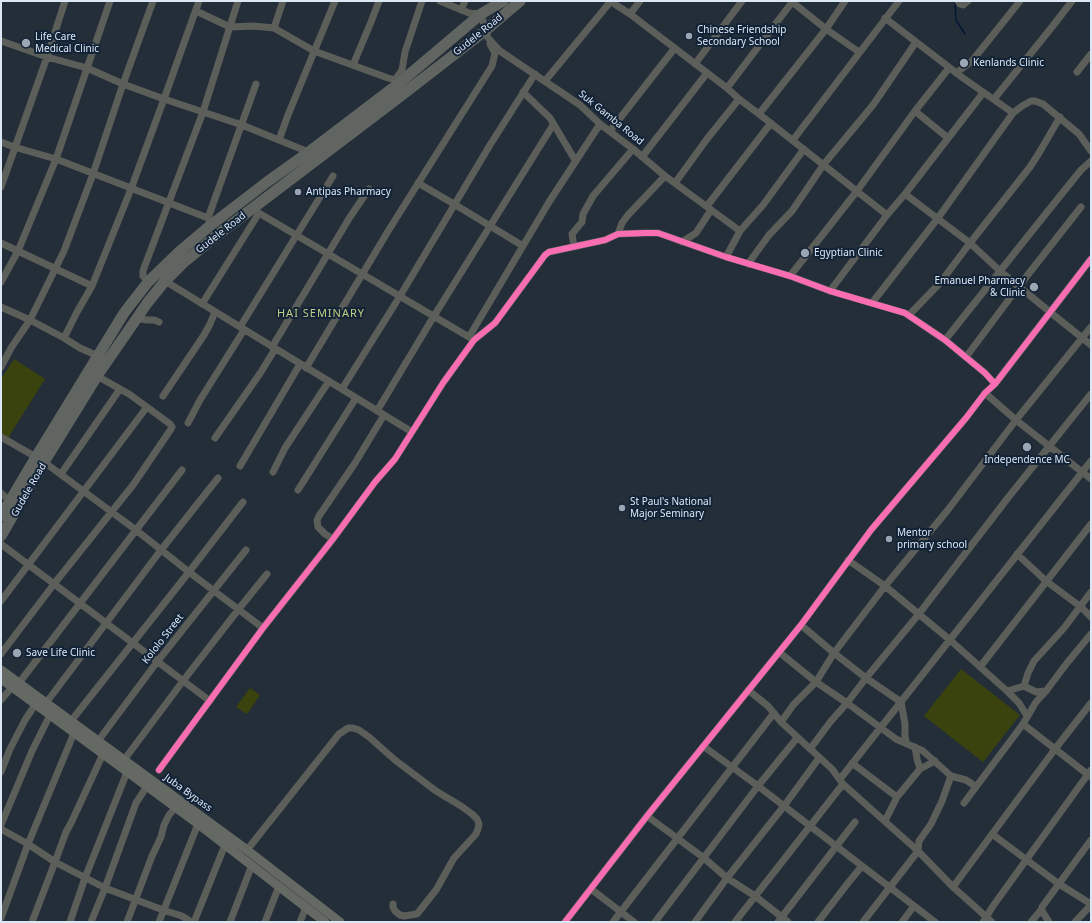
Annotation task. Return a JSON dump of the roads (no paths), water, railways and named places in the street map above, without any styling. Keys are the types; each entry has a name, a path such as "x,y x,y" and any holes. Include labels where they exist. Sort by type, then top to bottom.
{"highway":[{"name":"Gudele Road","path":"1,516 97,376 104,352 136,318 165,281 202,246 256,211 314,155 396,82 480,14 503,1"},
{"name":"Gudele Road","path":"1,536 40,460 104,352 124,313 148,282 210,221 267,182 314,155 487,34 520,1"}],"main road":[{"name":"Juba Bypass","path":"1,670 35,705 176,807 325,922"},
{"name":"Juba Bypass","path":"1,679 15,685 46,703 247,850 340,922"}],"street":[{"path":"1,187 65,1"},
{"path":"1,282 18,251 56,159 110,1"},
{"path":"1,367 11,348 30,320 67,243 93,174 153,1"},
{"path":"64,338 92,286 131,189 199,1"},
{"path":"148,282 143,276 143,272 203,112 238,1"},
{"path":"274,28 284,1"},
{"path":"279,140 335,1"},
{"path":"353,65 379,1"},
{"path":"196,11 230,27 253,26 274,28 314,51 396,82 402,70 405,52 422,1"},
{"path":"440,1 472,14 480,14"},
{"path":"461,10 465,1"},
{"path":"545,81 610,1 630,14 727,88 887,215"},
{"path":"630,14 640,1"},
{"path":"695,64 742,1"},
{"path":"727,88 792,1 826,29 859,52"},
{"path":"759,114 826,29 845,1"},
{"path":"793,140 899,1"},
{"path":"958,1 963,5 968,1"},
{"path":"956,73 972,61 1020,1"},
{"path":"994,99 1072,1"},
{"name":"Suk Gamba Road","path":"480,14 487,34 500,51 580,105 600,124 665,176 740,231"},
{"path":"885,18 949,68 1013,113"},
{"path":"240,466 363,274 418,183 492,66 495,53 487,34"},
{"path":"1,41 47,57 87,68 123,84 242,125 314,155"},
{"path":"748,264 769,235 792,211 824,164 873,105 916,42"},
{"path":"610,131 674,49"},
{"path":"1077,72 1091,54"},
{"path":"790,276 949,68"},
{"path":"342,389 535,74"},
{"path":"642,157 707,74"},
{"path":"1,142 56,159 168,202 210,221 256,84"},
{"path":"523,92 550,118 575,160"},
{"path":"830,291 887,215 983,93"},
{"path":"675,183 707,139 739,99"},
{"path":"872,303 938,218 1013,113 1022,106 1031,101 1043,104 1079,134 1091,150"},
{"path":"915,111 948,138"},
{"path":"909,315 940,283 1030,167 1060,118"},
{"path":"682,242 696,233 709,208 772,123"},
{"path":"159,770 263,628 395,459 472,339 523,246 575,160 600,124"},
{"path":"377,411 490,225 553,125"},
{"path":"574,247 572,234 582,222 583,214 593,196 633,149"},
{"path":"726,258 740,231 763,205 804,149"},
{"path":"945,340 1077,176 1091,161"},
{"path":"188,423 296,235 333,176"},
{"path":"618,234 622,223 628,215 665,176"},
{"path":"418,183 523,246"},
{"path":"215,438 260,372 328,253 369,189"},
{"path":"905,194 970,243 1000,271 1091,345"},
{"path":"966,357 1081,207"},
{"path":"202,304 256,211 472,339"},
{"path":"472,339 495,323 547,253 606,240 618,234 658,233 726,258 790,276 830,291 905,313 945,340 985,373 995,384"},
{"path":"1,243 92,286"},
{"path":"564,922 647,816 801,625 848,560 890,507 966,418 985,393 995,384 1091,259"},
{"path":"165,281 412,432"},
{"path":"1,307 30,320 80,348 104,352"},
{"path":"163,396 204,335 215,312"},
{"path":"136,318 159,322"},
{"path":"781,722 794,704 816,682 834,653 885,586 951,506 1016,420 1091,327"},
{"path":"1,654 54,584 133,485 172,427 147,407 97,376"},
{"path":"273,472 285,448 329,381"},
{"path":"61,474 120,389"},
{"path":"985,393 1016,420 1091,479"},
{"path":"810,749 831,721 918,615 1007,499 1091,394"},
{"path":"298,490 356,398"},
{"path":"1,601 147,407"},
{"path":"333,539 318,527 317,520 355,463 384,415"},
{"path":"1,437 61,474 263,628"},
{"path":"735,922 810,825 852,763 1091,461"},
{"path":"1,700 15,685 80,603 182,470"},
{"path":"46,703 161,550 218,478"},
{"path":"1,493 10,501"},
{"path":"71,721 243,502"},
{"path":"980,667 1091,524"},
{"path":"1,544 210,701"},
{"name":"Kololo Street","path":"98,741 157,662 246,550"},
{"path":"1017,554 1046,581 1091,617"},
{"path":"848,560 885,586 918,615 950,640 1019,702 1028,716"},
{"path":"124,760 183,681 267,574"},
{"path":"1024,686 1034,661 1064,628 1091,592"},
{"path":"801,625 866,678 901,702 905,724 904,735 906,743"},
{"path":"964,803 975,786 1028,716 1036,702 1046,691 1066,663 1091,634"},
{"path":"779,652 816,682 896,739 923,751 951,776 966,780 975,786"},
{"path":"1007,691 1024,686 1036,692 1046,691"},
{"path":"748,690 768,706 797,738 832,769 841,781 918,851 984,920 992,922"},
{"path":"1,772 10,749 25,720 35,705"},
{"path":"953,887 1055,749 1090,708"},
{"path":"613,922 774,713"},
{"path":"1,825 32,750 50,715"},
{"path":"984,920 1026,860 1090,774 1022,724"},
{"path":"247,850 339,734 348,728 359,730 436,791 462,806 477,819 479,824 476,834 454,858 436,890 417,914 404,916 395,911 392,904"},
{"path":"1,918 28,844 74,733"},
{"path":"655,922 758,786 797,738"},
{"path":"703,746 810,825 935,922"},
{"path":"915,747 920,769"},
{"path":"32,922 66,832 102,754"},
{"path":"695,922 819,758"},
{"path":"885,821 897,797 920,769 935,761"},
{"path":"852,763 897,797"},
{"path":"70,922 85,878 127,772"},
{"path":"864,922 918,851 919,841 931,824 942,802 951,776"},
{"path":"91,922 136,803 147,786"},
{"path":"127,922 152,856 161,837 164,825 169,815 176,807"},
{"path":"647,816 704,858 727,878 755,896 783,920 855,822"},
{"path":"159,922 198,824"},
{"path":"1,829 28,844 55,862 105,888 182,916 193,922 225,845"},
{"path":"992,834 1059,884 1091,905 1074,922"},
{"path":"1031,922 1091,840"},
{"path":"230,922 252,865"},
{"path":"818,922 862,866"},
{"path":"265,922 279,886"},
{"path":"591,889 634,922"},
{"path":"902,922 914,906"},
{"path":"300,922 306,907"},
{"path":"1041,910 1049,922"}],"waterway":[{"path":"955,3 956,20 965,34"}],"place":[{"name":"Chinese Friendship Secondary School","path":"689,36"},
{"name":"Life Care Medical Clinic","path":"26,43"},
{"name":"Kenlands Clinic","path":"964,63"},
{"name":"Antipas Pharmacy","path":"298,192"},
{"name":"Egyptian Clinic","path":"805,253"},
{"name":"Emanuel Pharmacy & Clinic","path":"1034,287"},
{"name":"Independence MC","path":"1027,447"},
{"name":"St Paul's National Major Seminary","path":"622,508"},
{"name":"Mentor primary school","path":"889,539"},
{"name":"Save Life Clinic","path":"17,653"}],"district":[{"name":"HAI SEMINARY","path":"321,314"}]}
